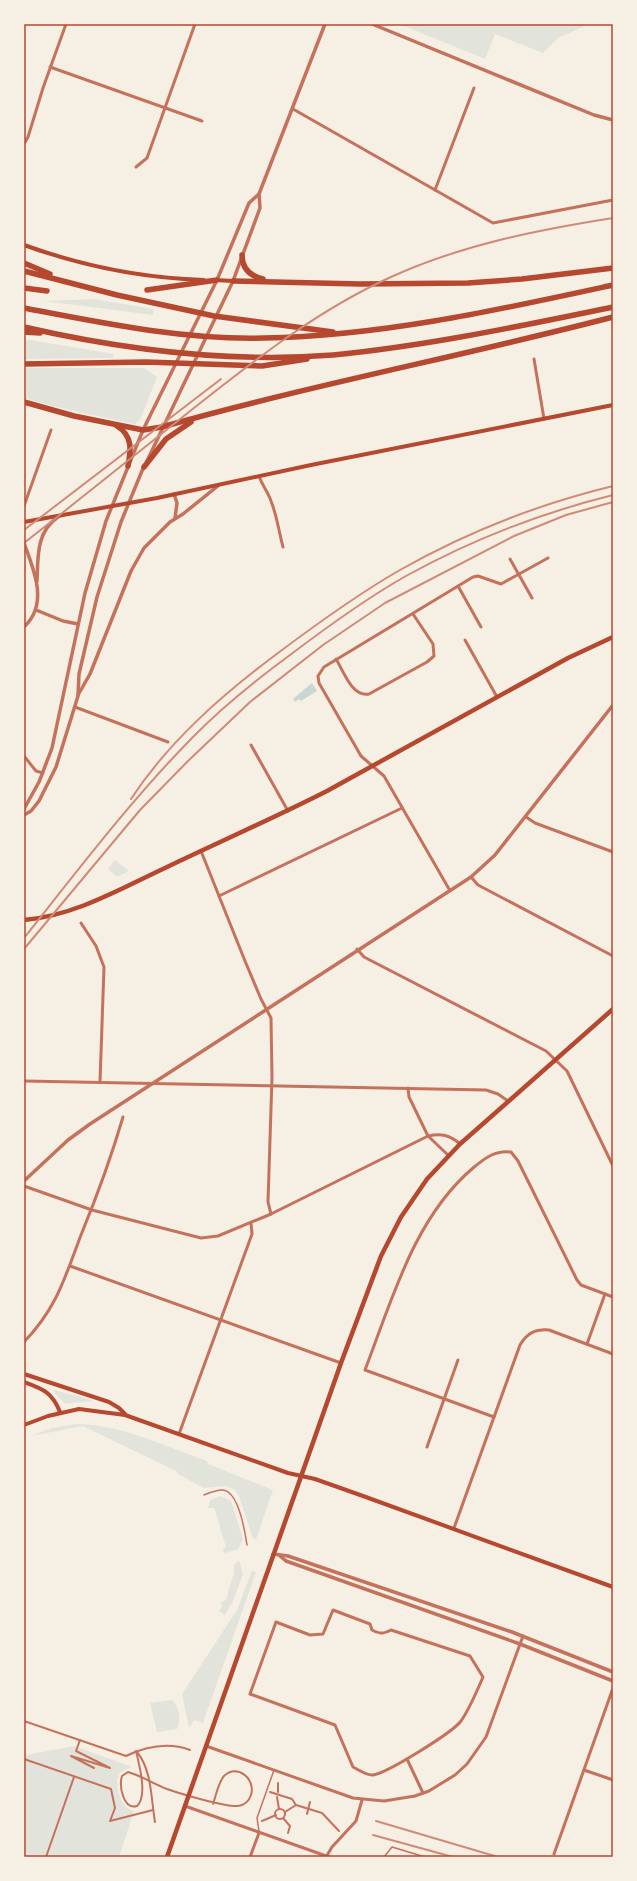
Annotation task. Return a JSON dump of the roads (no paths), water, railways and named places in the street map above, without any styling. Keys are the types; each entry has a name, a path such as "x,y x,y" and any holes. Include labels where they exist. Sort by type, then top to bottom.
{"highway":[{"path":"242,255 243,263 247,271 258,278 273,281"},
{"path":"24,263 68,282"},
{"path":"233,281 360,284 468,282 522,279 613,268"},
{"path":"24,270 174,308 242,321 345,333"},
{"path":"147,290 216,280"},
{"path":"24,308 162,331 233,338 262,338 345,333 447,319 613,285"},
{"path":"24,288 47,291"},
{"path":"24,364 146,362 262,366 435,342 613,307"},
{"path":"24,402 74,416 144,430 162,428 305,389 613,317"},
{"path":"24,327 153,349 224,356 286,357 342,354"},
{"path":"24,332 58,334"},
{"path":"144,467 166,439 198,418"},
{"path":"115,424 122,429 129,438 130,451 128,466"}],"main road":[{"path":"24,245 102,268 162,278 233,281"},
{"path":"24,522 89,512 259,476 613,405"},
{"path":"24,920 56,915 97,899 288,811 373,766 568,658 613,637"},
{"path":"167,1857 341,1363 381,1256 401,1217 427,1179 448,1155 613,1009"},
{"path":"24,1374 108,1402 119,1408 125,1414"},
{"path":"24,1382 48,1393 55,1401 60,1412"},
{"path":"26,1425 60,1412 85,1409 125,1414 288,1473 333,1485 613,1587"}],"street":[{"path":"24,144 28,137 50,67 66,24"},
{"path":"136,167 147,158 195,24"},
{"path":"24,815 31,811 39,801 51,777 75,707 78,696 79,674 90,626 121,522 162,428 233,281 260,208 259,194 325,24"},
{"path":"372,24 594,115 613,120"},
{"path":"50,67 202,121"},
{"path":"435,190 474,88"},
{"path":"293,109 493,223 613,200"},
{"path":"24,808 43,773 55,733 88,578 104,528 128,466 144,430 216,280 249,203 259,194"},
{"path":"534,359 544,419"},
{"path":"24,506 51,430"},
{"path":"259,476 264,489 272,502 283,547"},
{"path":"78,696 90,674 123,589 136,562 151,539 175,518 220,484"},
{"path":"174,494 177,503 175,518"},
{"path":"24,627 31,620 36,610 38,599 37,584 39,545 41,537 50,522 58,517"},
{"path":"24,543 37,584"},
{"path":"449,889 384,776 361,756 320,683 318,676 321,670 336,660 476,576 502,584 548,558"},
{"path":"510,559 532,598"},
{"path":"458,586 481,626"},
{"path":"36,610 63,621 78,624"},
{"path":"336,660 355,690 364,695 369,694 427,662 434,656 434,644 413,614"},
{"path":"466,640 497,697"},
{"path":"24,1181 68,1140 151,1083 449,889 471,877 496,855 613,705"},
{"path":"75,707 168,742"},
{"path":"251,745 288,811"},
{"path":"24,756 36,771 51,777"},
{"path":"219,896 402,808"},
{"path":"526,817 536,823 613,852"},
{"path":"201,851 261,999 271,1018 272,1085 268,1202 271,1214"},
{"path":"471,877 478,885 613,956"},
{"path":"81,923 96,946 104,967 100,1082"},
{"path":"358,949 364,957 546,1051 567,1071 613,1166"},
{"path":"24,1081 486,1090 498,1094 508,1101"},
{"path":"408,1088 409,1097 428,1136 448,1155"},
{"path":"24,1342 52,1308 92,1210 106,1172 123,1117"},
{"path":"24,1186 92,1210 201,1238 214,1237 252,1223 428,1136 441,1134 454,1139 460,1144"},
{"path":"494,1417 365,1370 403,1270 428,1221 444,1198 464,1176 486,1157 502,1151 511,1152 518,1161 577,1280 581,1285 613,1297"},
{"path":"609,1158 613,1154"},
{"path":"179,1434 252,1234 252,1223"},
{"path":"70,1266 341,1363"},
{"path":"587,1344 605,1294"},
{"path":"454,1528 520,1345 525,1337 536,1331 549,1330 613,1354"},
{"path":"427,1447 458,1360"},
{"path":"273,1554 288,1556 523,1636 613,1672"},
{"path":"280,1556 293,1564 520,1644 613,1681"},
{"path":"333,1610 370,1624 372,1630 377,1633 384,1634 391,1630 470,1656 483,1677 479,1688 461,1721 443,1737 407,1759 373,1775 366,1774 353,1768 335,1725 250,1694 276,1622 310,1635 323,1634 333,1610"},
{"path":"206,1746 362,1800 399,1800 423,1793 455,1775 467,1764 486,1737 523,1636"},
{"path":"554,1854 613,1688"},
{"path":"24,1721 126,1756 136,1751 167,1744 190,1750"},
{"path":"80,1740 76,1751 110,1768 71,1756 94,1768"},
{"path":"136,1751 138,1758 141,1776 142,1782 142,1798 137,1806 128,1805 123,1796 121,1785 122,1776 128,1772 137,1775 143,1778 156,1784 168,1789 212,1802 218,1803 230,1805 238,1806 248,1801 251,1794 250,1781 239,1771 234,1770 225,1774 220,1782 215,1797 213,1804"},
{"path":"136,1751 142,1758 146,1769 155,1822"},
{"path":"24,1759 111,1789 115,1808 110,1821 153,1810"},
{"path":"407,1759 423,1793"},
{"path":"584,1770 613,1780"},
{"path":"46,1857 74,1776"},
{"path":"278,1783 278,1792"},
{"path":"270,1792 292,1799 296,1805 322,1813 339,1831"},
{"path":"276,1797 280,1809 285,1812"},
{"path":"185,1806 327,1857 332,1847 356,1821 362,1800"},
{"path":"307,1814 310,1802"},
{"path":"284,1818 285,1812 296,1805"},
{"path":"262,1821 276,1815 276,1812 280,1809"},
{"path":"276,1815 279,1818 284,1818 290,1826 288,1833"},
{"path":"250,1857 259,1833"}],"lane":[{"path":"204,1495 222,1490 230,1494 237,1504 247,1545"},
{"path":"259,1833 257,1818 274,1770"},
{"path":"384,1857 392,1847 425,1857"}],"railway":[{"path":"24,543 245,368 291,334 365,290 418,266 472,247 556,228 613,218"},
{"path":"24,530 221,379"},
{"path":"131,799 162,757 217,702 257,669 338,609 400,570 477,531 558,501 613,486"},
{"path":"24,938 105,836 169,762 215,715 277,664 361,604 406,576 431,563 481,539 533,519 613,495"},
{"path":"24,949 140,810 188,761 250,702 323,645 385,603 514,536 566,515 613,502"},
{"path":"376,1821 498,1857"},
{"path":"373,1835 453,1857"}]}
